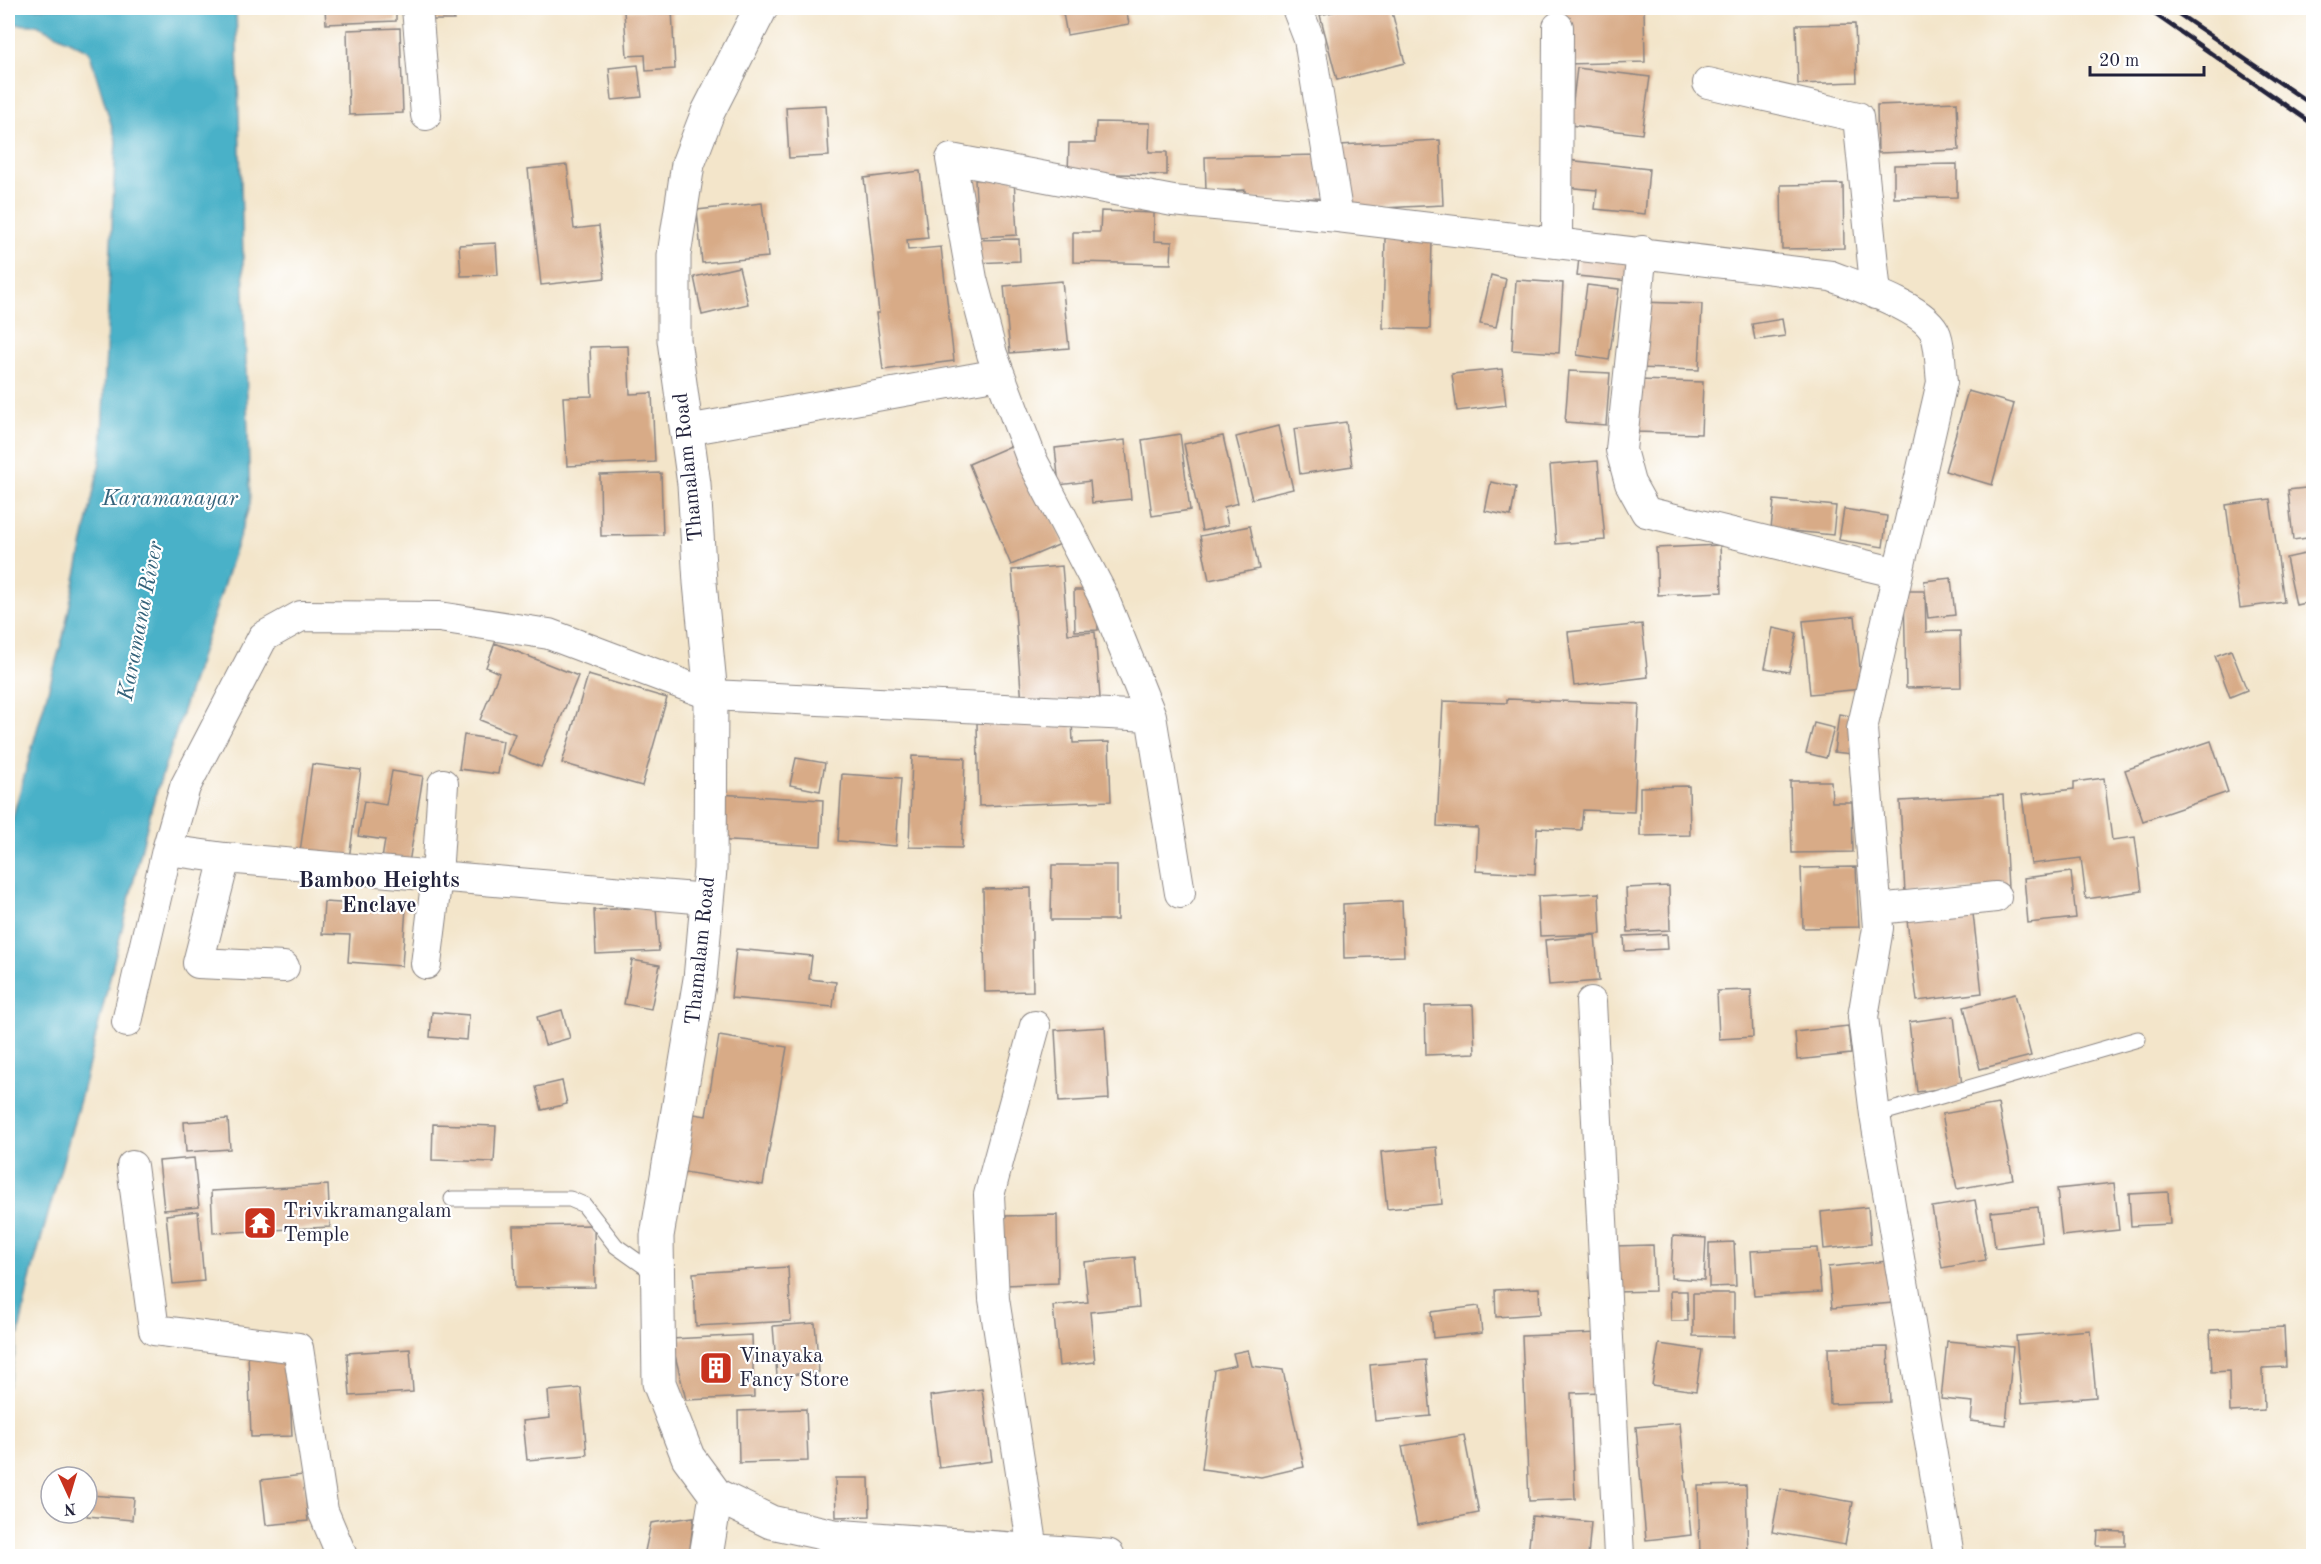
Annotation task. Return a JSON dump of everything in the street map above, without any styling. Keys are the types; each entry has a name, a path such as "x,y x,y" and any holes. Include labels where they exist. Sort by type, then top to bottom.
{"street":[{"path":"417,8 426,115"},
{"name":"Thamalam Road","path":"761,8 708,112 687,164 674,255 674,340 694,484 700,583 711,695 710,869 700,979 657,1236 659,1383 688,1457 716,1495 771,1522 835,1536 989,1551 1033,1550 1108,1557"},
{"path":"1297,8 1309,39 1338,217"},
{"path":"1557,242 1558,27"},
{"path":"1708,83 1858,117 1876,294"},
{"path":"1180,893 1151,716 1102,594 1032,460 999,374 972,279 951,159 1173,201 1642,251 1831,276 1919,315 1936,334 1942,382 1863,729 1878,928 1863,1017 1875,1115 1949,1557"},
{"path":"1642,251 1621,450 1630,483 1646,512 1898,573"},
{"path":"687,430 999,374"},
{"path":"127,1022 167,850 185,787 263,637 301,616 439,617 549,634 711,695 1151,716"},
{"path":"426,964 443,784"},
{"path":"167,850 225,858 707,899"},
{"path":"225,858 198,963 284,967"},
{"path":"1877,909 1996,897"},
{"path":"1591,1002 1619,1557"},
{"path":"1033,1550 994,1299 989,1195 1035,1026"},
{"path":"132,1166 154,1330 298,1348 323,1511 342,1557"},
{"path":"706,1557 716,1495"}],"lane":[{"path":"1875,1115 2138,1039"},
{"path":"452,1199 570,1199 584,1205 616,1246 657,1275"}],"water":[{"name":"Karamanayar","path":"8,8 236,8 250,504 152,806 81,1096 30,1279 8,1387 8,834 63,637 101,457 116,140 89,51 37,25 8,24"}],"building":[{"path":"325,8 396,8 396,21 326,24"},
{"path":"426,8 453,8 454,20 427,20"},
{"path":"1062,8 1126,8 1129,24 1067,35"},
{"path":"1349,8 1391,8 1405,63 1337,80 1320,15"},
{"path":"1565,8 1644,8 1645,62 1566,64"},
{"path":"672,9 675,69 646,71 645,55 627,56 624,11"},
{"path":"1855,24 1857,82 1798,84 1796,25"},
{"path":"400,28 403,113 349,115 347,30"},
{"path":"638,65 642,97 612,100 609,68"},
{"path":"1577,68 1650,77 1642,134 1570,125"},
{"path":"1957,102 1959,150 1878,153 1877,105"},
{"path":"826,105 829,156 789,158 786,107"},
{"path":"1096,122 1150,123 1149,152 1167,152 1167,175 1068,173 1069,143 1095,143"},
{"path":"1440,140 1443,205 1342,210 1339,145"},
{"path":"1323,155 1324,198 1245,199 1245,190 1206,191 1205,157"},
{"path":"1567,160 1649,169 1645,214 1595,209 1597,190 1564,187"},
{"path":"1957,164 1957,197 1894,198 1894,165"},
{"path":"567,165 574,229 599,226 605,278 541,285 528,169"},
{"path":"920,171 928,238 907,240 908,250 941,247 954,361 883,370 864,178"},
{"path":"1014,178 1017,235 978,237 975,180"},
{"path":"1843,184 1844,248 1782,249 1781,185"},
{"path":"762,203 768,257 702,263 697,210"},
{"path":"1101,211 1154,213 1154,241 1172,242 1171,264 1073,262 1073,232 1100,232"},
{"path":"1385,238 1432,239 1430,329 1383,328"},
{"path":"1019,239 1020,261 975,263 974,240"},
{"path":"496,243 498,275 461,276 459,245"},
{"path":"1579,258 1631,263 1629,281 1577,276"},
{"path":"739,267 748,304 702,315 694,277"},
{"path":"1491,275 1506,279 1496,327 1480,324"},
{"path":"1516,280 1563,283 1559,353 1512,350"},
{"path":"1062,281 1069,348 1010,353 1004,286"},
{"path":"1587,285 1619,289 1609,360 1577,355"},
{"path":"1640,302 1702,304 1699,370 1638,368"},
{"path":"1782,319 1785,336 1755,340 1752,324"},
{"path":"628,346 630,394 652,393 655,462 567,466 563,397 592,396 590,347"},
{"path":"1502,369 1506,405 1457,411 1452,374"},
{"path":"1569,371 1610,373 1606,425 1565,422"},
{"path":"1638,380 1703,382 1701,434 1636,432"},
{"path":"1968,391 2014,404 1992,485 1945,471"},
{"path":"1346,422 1352,466 1300,474 1294,429"},
{"path":"1278,426 1293,489 1252,499 1236,437"},
{"path":"1180,434 1190,510 1152,516 1142,440"},
{"path":"1223,436 1238,503 1224,507 1228,525 1202,531 1184,444"},
{"path":"1125,440 1131,499 1092,503 1090,481 1059,485 1055,448"},
{"path":"1020,442 1063,543 1011,565 969,464"},
{"path":"1598,461 1605,540 1556,544 1550,465"},
{"path":"661,473 663,535 601,536 600,475"},
{"path":"1491,482 1516,487 1511,516 1485,511"},
{"path":"2314,487 2314,537 2293,540 2288,490"},
{"path":"2270,499 2284,602 2240,608 2226,505"},
{"path":"1774,500 1836,506 1833,535 1771,529"},
{"path":"1844,509 1887,516 1883,547 1839,540"},
{"path":"1250,526 1259,569 1209,580 1200,536"},
{"path":"1720,545 1722,592 1658,595 1656,548"},
{"path":"2314,552 2314,601 2296,605 2286,558"},
{"path":"1062,566 1068,634 1095,632 1100,698 1022,704 1012,570"},
{"path":"1951,578 1955,615 1928,618 1924,581"},
{"path":"1074,590 1097,590 1098,630 1075,631"},
{"path":"1904,591 1925,591 1926,632 1960,631 1961,687 1906,688"},
{"path":"1855,616 1862,689 1810,694 1803,621"},
{"path":"1642,624 1648,677 1574,686 1568,632"},
{"path":"1773,628 1797,633 1789,672 1765,668"},
{"path":"495,643 578,676 541,767 507,754 515,734 480,720 499,673 486,667"},
{"path":"2231,650 2247,690 2230,697 2215,656"},
{"path":"588,675 667,698 642,786 562,763"},
{"path":"1507,699 1639,704 1634,812 1583,810 1581,830 1537,828 1535,874 1476,871 1478,828 1437,826 1443,701 1507,703"},
{"path":"1839,714 1857,717 1852,754 1834,752"},
{"path":"1072,720 1073,743 1109,742 1111,801 979,806 977,723"},
{"path":"1814,723 1834,728 1826,758 1806,753"},
{"path":"464,735 503,741 498,774 459,769"},
{"path":"2211,741 2228,792 2143,821 2125,770"},
{"path":"912,756 965,758 962,848 909,847"},
{"path":"796,758 825,763 820,791 790,785"},
{"path":"312,764 361,770 349,859 300,852"},
{"path":"392,771 423,776 409,863 382,859 385,840 358,836 364,801 386,805"},
{"path":"842,774 901,778 896,846 838,841"},
{"path":"2104,778 2112,840 2135,837 2142,891 2086,899 2081,858 2031,864 2022,795 2074,789 2074,782"},
{"path":"1790,781 1831,781 1832,802 1852,802 1853,852 1792,853"},
{"path":"1689,786 1690,835 1640,836 1640,787"},
{"path":"717,794 823,800 821,846 714,840"},
{"path":"2003,795 2008,888 1905,893 1900,801"},
{"path":"1052,865 1117,865 1117,920 1051,920"},
{"path":"1856,867 1859,927 1803,928 1801,868"},
{"path":"2071,872 2076,918 2028,923 2024,878"},
{"path":"1669,886 1670,930 1628,932 1626,888"},
{"path":"1031,888 1033,991 985,992 983,889"},
{"path":"1599,893 1601,934 1540,936 1538,896"},
{"path":"1402,901 1404,956 1344,958 1343,904"},
{"path":"324,902 406,907 402,966 348,962 350,935 322,934"},
{"path":"1972,905 1982,993 1917,1001 1906,912"},
{"path":"656,907 659,951 596,954 594,910"},
{"path":"1667,934 1668,949 1625,951 1624,936"},
{"path":"1595,935 1599,981 1549,985 1545,940"},
{"path":"736,949 812,956 809,979 836,982 833,1007 731,998"},
{"path":"632,960 660,965 651,1009 624,1004"},
{"path":"1751,990 1753,1037 1719,1039 1717,991"},
{"path":"2015,994 2031,1056 1980,1069 1964,1007"},
{"path":"1473,1005 1475,1053 1426,1055 1425,1006"},
{"path":"562,1010 570,1038 545,1045 537,1017"},
{"path":"432,1012 469,1015 467,1040 430,1037"},
{"path":"1954,1016 1962,1086 1917,1092 1909,1022"},
{"path":"1848,1026 1851,1054 1797,1060 1795,1032"},
{"path":"1105,1027 1109,1099 1059,1102 1055,1030"},
{"path":"719,1036 787,1047 763,1185 678,1171 688,1113 706,1116"},
{"path":"562,1081 567,1104 542,1110 536,1087"},
{"path":"1998,1104 2013,1179 1957,1189 1942,1114"},
{"path":"228,1119 230,1149 186,1152 184,1122"},
{"path":"433,1124 496,1126 494,1162 432,1160"},
{"path":"1437,1147 1442,1204 1387,1209 1381,1152"},
{"path":"194,1158 199,1207 164,1210 159,1161"},
{"path":"2114,1183 2119,1230 2062,1236 2057,1189"},
{"path":"328,1185 330,1227 213,1233 211,1191"},
{"path":"2168,1192 2170,1224 2131,1226 2129,1194"},
{"path":"1975,1200 1986,1260 1942,1268 1932,1207"},
{"path":"1868,1207 1871,1244 1824,1249 1821,1212"},
{"path":"2038,1207 2042,1242 1995,1248 1991,1212"},
{"path":"198,1211 204,1281 173,1284 166,1215"},
{"path":"1057,1215 1058,1283 1004,1285 1003,1216"},
{"path":"594,1225 595,1287 515,1288 513,1226"},
{"path":"1673,1236 1706,1238 1704,1280 1671,1278"},
{"path":"1734,1242 1736,1286 1709,1287 1709,1243"},
{"path":"1653,1245 1655,1291 1615,1292 1614,1246"},
{"path":"1817,1248 1821,1292 1754,1296 1751,1251"},
{"path":"1135,1257 1139,1307 1090,1312 1095,1362 1059,1366 1053,1306 1088,1302 1084,1262"},
{"path":"1888,1261 1893,1303 1832,1308 1828,1267"},
{"path":"788,1267 791,1321 696,1326 693,1273"},
{"path":"1539,1288 1540,1314 1496,1317 1495,1290"},
{"path":"1670,1291 1687,1291 1688,1321 1671,1321"},
{"path":"1693,1293 1734,1293 1734,1337 1693,1336"},
{"path":"1479,1306 1482,1333 1433,1338 1431,1312"},
{"path":"815,1323 819,1372 777,1376 773,1326"},
{"path":"2284,1327 2286,1367 2263,1368 2264,1410 2230,1412 2229,1371 2212,1372 2210,1330"},
{"path":"2090,1330 2096,1397 2022,1403 2016,1336"},
{"path":"1600,1333 1603,1392 1571,1393 1575,1499 1529,1501 1522,1336"},
{"name":"Vinayaka Fancy Store","path":"752,1335 754,1397 686,1400 671,1339"},
{"path":"1947,1341 2013,1347 2006,1425 1971,1421 1973,1402 1941,1399"},
{"path":"1659,1344 1702,1350 1696,1391 1652,1385"},
{"path":"1888,1347 1890,1402 1830,1404 1828,1348"},
{"path":"410,1349 413,1392 350,1396 347,1353"},
{"path":"288,1350 292,1436 251,1437 248,1352"},
{"path":"1248,1350 1252,1366 1283,1370 1304,1467 1261,1477 1202,1469 1214,1370 1236,1365 1233,1353"},
{"path":"1426,1360 1431,1416 1375,1421 1370,1365"},
{"path":"581,1388 587,1455 527,1460 523,1421 550,1418 548,1391"},
{"path":"982,1389 992,1461 939,1468 930,1396"},
{"path":"806,1409 808,1461 739,1463 738,1411"},
{"path":"1680,1423 1691,1535 1646,1540 1636,1427"},
{"path":"1464,1435 1479,1513 1417,1525 1402,1446"},
{"path":"303,1475 308,1521 266,1525 261,1480"},
{"path":"835,1478 869,1478 870,1516 836,1517"},
{"path":"1746,1485 1748,1555 1700,1556 1698,1486"},
{"path":"1780,1489 1853,1502 1845,1545 1772,1532"},
{"path":"99,1496 134,1498 132,1520 99,1517"},
{"path":"1532,1516 1591,1522 1588,1556 1528,1556"},
{"path":"694,1517 689,1556 644,1556 651,1523"},
{"path":"2098,1531 2125,1532 2125,1546 2097,1546"}],"railway":[{"path":"2146,8 2314,125"},
{"path":"2170,8 2314,106"}],"place":[{"name":"Trivikramangalam Temple","path":"260,1223"},
{"name":"Vinayaka Fancy Store","path":"716,1368"}],"district":[{"name":"Bamboo Heights Enclave","path":"379,894"}],"water label":[{"name":"Karamana River","path":"141,621"}]}
